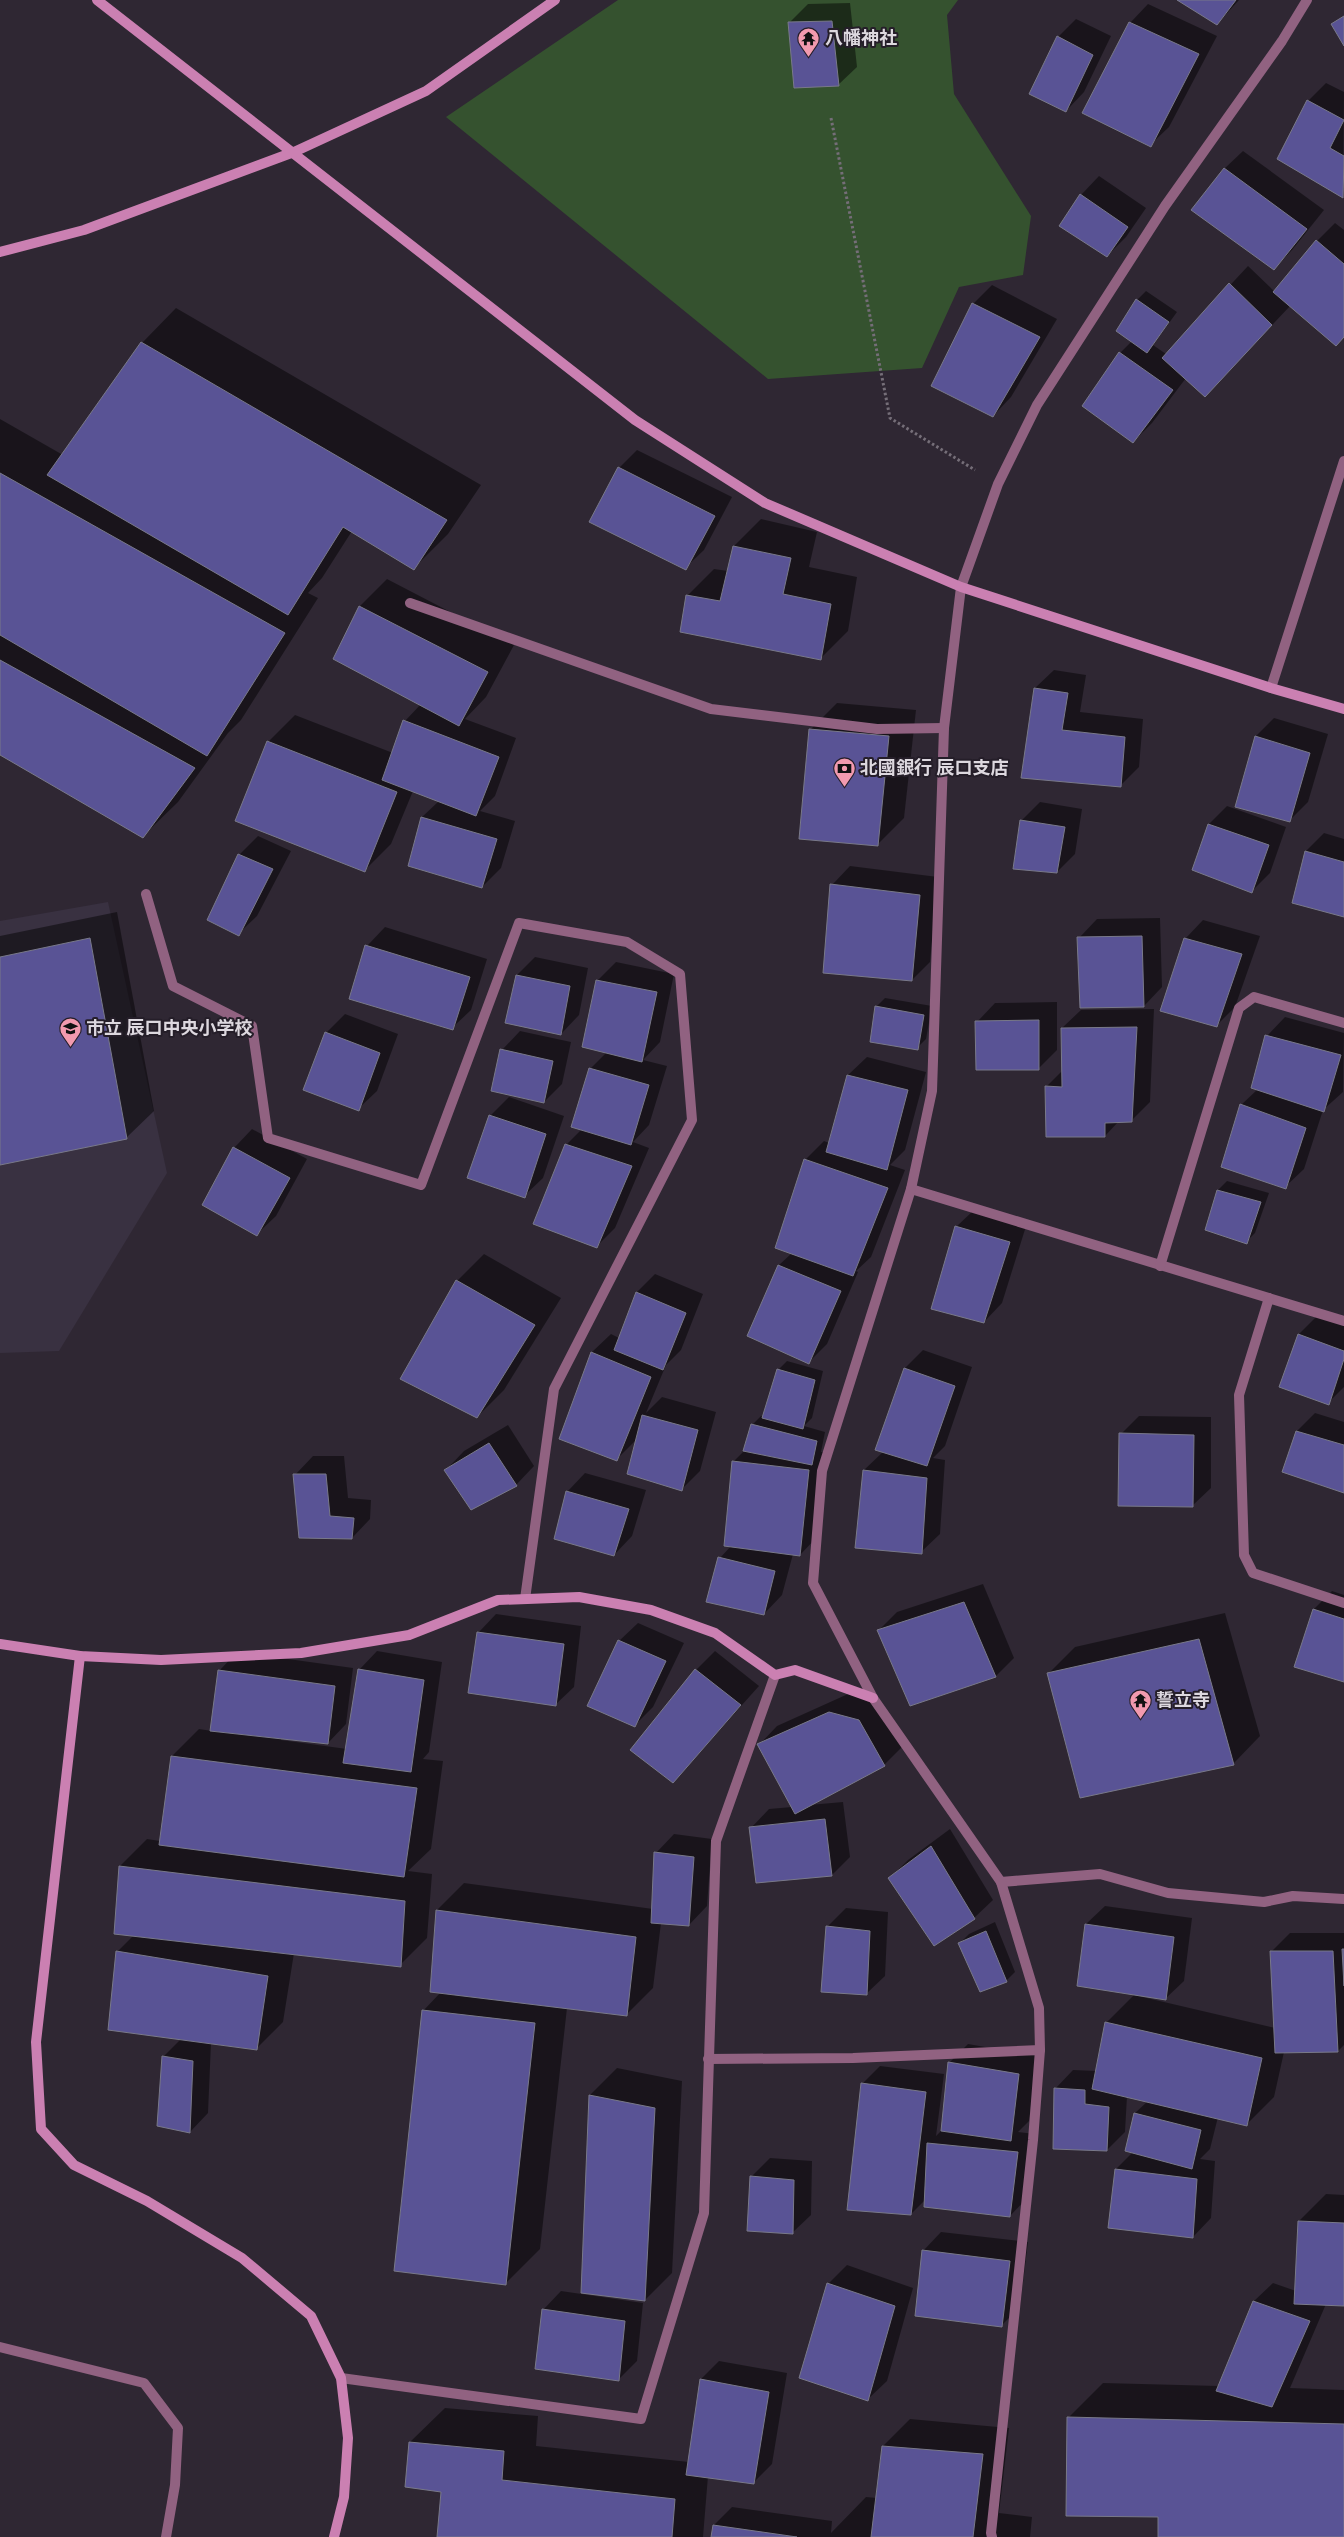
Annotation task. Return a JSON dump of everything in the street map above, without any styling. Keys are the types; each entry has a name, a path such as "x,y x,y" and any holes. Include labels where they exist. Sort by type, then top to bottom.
{"street":[{"path":"97,0 635,420 765,503 961,587 1272,688 1344,709"},
{"path":"0,252 84,230 294,152 426,91 555,0"},
{"path":"992,2537 1033,2140 1040,2050 1039,2008 1001,1882 873,1698 813,1583 822,1471 911,1189 932,1092 944,728 961,587 998,484 1037,405 1165,206 1282,41 1307,0"},
{"path":"1272,688 1344,461"},
{"path":"410,603 711,709 877,729 944,728"},
{"path":"146,894 173,986 252,1026 268,1138 421,1185 519,923 627,942 680,974 692,1120 554,1389 525,1599"},
{"path":"1160,1266 1239,1008 1254,996 1344,1023"},
{"path":"911,1189 1344,1321"},
{"path":"1269,1298 1239,1396 1244,1555 1253,1572 1344,1603"},
{"path":"0,1644 80,1656 161,1660 301,1653 409,1635 498,1600 579,1597 651,1610 715,1634 774,1675 795,1670 873,1698"},
{"path":"80,1656 36,2042 41,2129 74,2165 146,2201 242,2258 311,2316 341,2378 348,2438 344,2497 334,2537"},
{"path":"341,2378 640,2420 704,2213 716,1842 774,1675"},
{"path":"1001,1882 1100,1874 1168,1893 1264,1902 1293,1896 1344,1899"},
{"path":"708,2059 852,2058 1040,2050"},
{"path":"0,2347 144,2383 178,2428 175,2485 166,2537"}],"path":[{"path":"831,118 890,418 998,484"}],"shaded area":[{"name":"市立 辰口中央小学校","path":"108,902 167,1173 59,1351 0,1353 0,921"}],"green space":[{"path":"618,0 958,0 947,15 954,94 1031,216 1023,275 959,287 922,368 768,379 446,117"}],"building":[{"path":"1177,0 1236,0 1217,25"},
{"path":"1344,16 1344,46 1331,24"},
{"path":"832,21 839,86 794,88 788,22"},
{"path":"1129,22 1199,54 1151,147 1082,113"},
{"path":"1057,36 1093,55 1066,112 1029,94"},
{"path":"1307,100 1344,120 1330,148 1344,156 1343,198 1277,159"},
{"path":"1224,168 1307,229 1274,270 1191,210"},
{"path":"1080,194 1128,227 1107,257 1059,226"},
{"path":"1316,240 1344,264 1344,337 1336,346 1273,292"},
{"path":"1229,283 1272,325 1205,397 1162,358"},
{"path":"1136,299 1169,322 1147,353 1116,331"},
{"path":"972,303 1040,337 993,417 931,386"},
{"path":"141,342 447,520 414,570 343,527 288,615 47,475"},
{"path":"1119,352 1173,390 1133,443 1082,406"},
{"path":"618,467 715,516 686,570 589,522"},
{"path":"0,473 285,633 207,756 0,635"},
{"path":"733,546 791,558 783,594 831,604 821,660 680,632 686,595 720,601"},
{"path":"359,606 488,672 459,726 333,659"},
{"path":"0,660 195,768 143,838 0,755"},
{"path":"1034,688 1068,693 1062,730 1125,737 1121,787 1021,778"},
{"path":"403,720 499,757 476,816 382,780"},
{"name":"北國銀行 辰口支店","path":"809,729 889,736 878,846 799,839"},
{"path":"1255,736 1310,753 1290,822 1235,807"},
{"path":"267,741 397,792 365,872 235,821"},
{"path":"421,817 497,839 482,888 408,866"},
{"path":"1020,820 1065,827 1057,873 1013,869"},
{"path":"1208,824 1269,845 1252,893 1192,870"},
{"path":"1305,851 1344,862 1344,917 1292,903"},
{"path":"238,854 273,869 239,936 207,920"},
{"path":"830,884 920,895 912,981 823,973"},
{"path":"1142,936 1144,1007 1080,1008 1077,937"},
{"path":"90,938 127,1139 0,1165 0,957"},
{"path":"1184,938 1242,954 1217,1027 1160,1011"},
{"path":"365,945 470,977 453,1030 349,999"},
{"path":"516,975 570,986 561,1035 505,1023"},
{"path":"596,980 657,992 642,1062 582,1047"},
{"path":"875,1006 924,1015 918,1050 870,1042"},
{"path":"1039,1020 1039,1070 976,1070 975,1021"},
{"path":"1137,1027 1132,1122 1105,1123 1105,1137 1046,1137 1045,1086 1062,1087 1061,1028"},
{"path":"325,1032 380,1053 359,1111 303,1090"},
{"path":"1265,1035 1341,1055 1324,1112 1251,1088"},
{"path":"500,1049 553,1061 544,1103 491,1091"},
{"path":"589,1068 649,1085 631,1145 571,1127"},
{"path":"847,1075 908,1090 887,1170 826,1152"},
{"path":"1240,1104 1306,1128 1286,1189 1221,1167"},
{"path":"489,1115 546,1134 525,1198 467,1178"},
{"path":"565,1144 632,1166 597,1248 533,1224"},
{"path":"233,1147 290,1178 257,1236 202,1205"},
{"path":"804,1159 888,1188 853,1276 775,1248"},
{"path":"1217,1190 1261,1202 1247,1244 1205,1230"},
{"path":"955,1226 1010,1242 984,1323 931,1309"},
{"path":"778,1265 841,1291 809,1364 747,1336"},
{"path":"456,1280 535,1325 477,1418 400,1379"},
{"path":"636,1292 686,1313 663,1370 614,1350"},
{"path":"1298,1334 1344,1351 1344,1359 1329,1405 1279,1387"},
{"path":"591,1352 651,1377 617,1461 559,1439"},
{"path":"904,1368 955,1386 927,1466 875,1450"},
{"path":"777,1369 815,1380 803,1429 762,1418"},
{"path":"642,1415 698,1430 682,1491 627,1474"},
{"path":"751,1424 817,1441 812,1465 743,1451"},
{"path":"1296,1431 1344,1445 1344,1493 1282,1472"},
{"path":"1119,1433 1194,1435 1193,1507 1118,1506"},
{"path":"489,1443 517,1486 471,1510 444,1470"},
{"path":"732,1461 809,1470 800,1556 724,1546"},
{"path":"863,1470 927,1478 922,1554 855,1548"},
{"path":"293,1474 326,1474 330,1516 354,1518 352,1539 299,1538"},
{"path":"566,1491 629,1509 614,1556 554,1539"},
{"path":"718,1557 775,1571 764,1615 706,1602"},
{"path":"964,1602 996,1677 910,1706 877,1630"},
{"path":"1313,1609 1344,1619 1344,1682 1294,1667"},
{"path":"477,1632 564,1644 556,1706 468,1693"},
{"name":"誓立寺","path":"1199,1639 1234,1765 1080,1798 1047,1673"},
{"path":"618,1640 666,1661 635,1727 587,1706"},
{"path":"358,1669 424,1680 411,1772 343,1763"},
{"path":"695,1669 741,1705 673,1783 630,1750"},
{"path":"218,1670 335,1686 328,1744 210,1731"},
{"path":"829,1712 859,1720 885,1766 795,1814 757,1744"},
{"path":"171,1756 417,1788 404,1877 159,1845"},
{"path":"825,1819 832,1876 756,1883 749,1827"},
{"path":"931,1846 975,1919 934,1946 888,1878"},
{"path":"654,1852 694,1857 689,1926 651,1923"},
{"path":"119,1866 405,1901 401,1967 114,1934"},
{"path":"436,1910 636,1937 627,2016 430,1992"},
{"path":"1085,1924 1174,1937 1166,2000 1077,1986"},
{"path":"826,1926 870,1931 867,1995 821,1992"},
{"path":"986,1931 1007,1982 980,1992 958,1943"},
{"path":"1342,1949 1344,1949 1344,1986"},
{"path":"116,1951 268,1976 257,2050 108,2030"},
{"path":"1270,1951 1333,1951 1338,2052 1275,2053"},
{"path":"422,2010 535,2023 506,2285 394,2271"},
{"path":"1105,2022 1262,2058 1247,2126 1092,2089"},
{"path":"162,2056 193,2061 190,2133 157,2126"},
{"path":"948,2062 1019,2074 1011,2141 941,2131"},
{"path":"861,2083 926,2092 911,2215 847,2210"},
{"path":"1054,2088 1085,2090 1085,2104 1109,2107 1107,2151 1053,2149"},
{"path":"589,2095 655,2108 645,2301 581,2293"},
{"path":"1134,2113 1201,2130 1192,2169 1125,2151"},
{"path":"927,2143 1018,2152 1010,2217 924,2207"},
{"path":"1115,2169 1197,2179 1193,2238 1108,2228"},
{"path":"750,2176 794,2180 793,2234 747,2231"},
{"path":"1298,2221 1344,2223 1344,2306 1294,2304"},
{"path":"922,2250 1010,2261 1002,2327 915,2316"},
{"path":"827,2283 895,2306 868,2401 799,2378"},
{"path":"1253,2301 1310,2321 1272,2407 1216,2391"},
{"path":"542,2309 625,2321 619,2381 535,2369"},
{"path":"700,2379 769,2392 754,2484 686,2475"},
{"path":"1067,2417 1344,2424 1344,2537 1158,2537 1158,2517 1066,2516"},
{"path":"409,2442 504,2451 502,2480 675,2499 672,2537 437,2537 441,2492 405,2487"},
{"path":"882,2446 983,2454 973,2537 871,2537"},
{"path":"713,2525 797,2537 711,2537"}],"place":[{"name":"八幡神社","path":"809,57"},
{"name":"北國銀行 辰口支店","path":"844,787"},
{"name":"市立 辰口中央小学校","path":"70,1047"},
{"name":"誓立寺","path":"1140,1719"}]}
